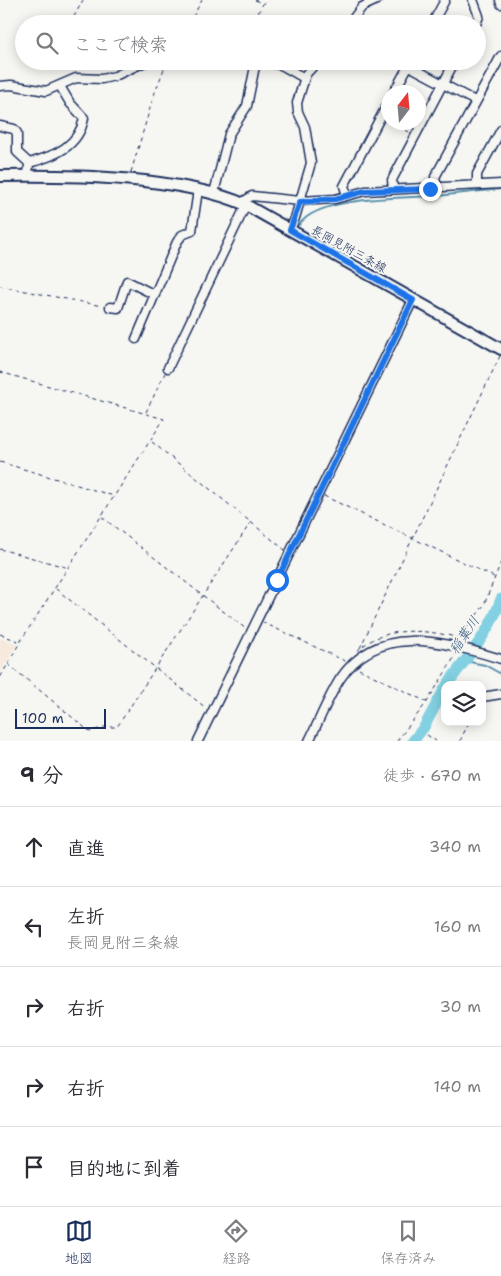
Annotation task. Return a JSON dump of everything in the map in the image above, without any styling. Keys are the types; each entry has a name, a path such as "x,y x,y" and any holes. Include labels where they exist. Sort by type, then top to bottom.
{"main road":[{"name":"長岡見附三条線","path":"0,176 129,181 214,193 244,204 501,348"}],"street":[{"path":"355,15 362,7 377,0"},
{"path":"436,15 444,0"},
{"path":"473,0 478,15"},
{"path":"500,0 501,4"},
{"path":"437,188 435,177 475,101 500,60"},
{"path":"0,86 11,85 46,91 84,77 102,79 128,70"},
{"path":"214,193 229,134 247,106 254,70"},
{"path":"290,70 304,78"},
{"path":"290,230 311,163 305,127 297,109 304,78 311,70"},
{"path":"398,85 407,70"},
{"path":"420,70 475,101"},
{"path":"393,189 392,180 450,70"},
{"path":"29,163 68,147 80,134 84,118 70,103 60,86"},
{"path":"347,195 344,186 381,116"},
{"path":"0,126 14,129 17,133 17,152 29,163"},
{"path":"477,185 477,174 501,130"},
{"path":"28,176 29,163"},
{"path":"168,368 244,204 252,196 300,202 335,199 347,195 393,189 501,184"},
{"path":"136,339 177,242 182,235 192,231 198,190"},
{"path":"110,307 118,308 126,280 155,295"},
{"path":"198,741 413,300"},
{"path":"309,741 332,693 341,679 353,666 378,648 402,641 424,640 501,659"},
{"path":"486,697 501,694"}],"path":[{"path":"75,15 83,0"},
{"path":"194,15 202,0"},
{"path":"255,0 263,4"},
{"path":"258,13 265,0"},
{"path":"71,70 84,77"},
{"path":"129,181 156,88 163,70"},
{"path":"406,130 415,135"},
{"path":"0,286 110,307"},
{"path":"360,648 501,354"},
{"path":"146,413 168,368"},
{"path":"0,372 164,419 151,442 20,642 0,678"},
{"path":"151,442 289,553"},
{"path":"0,462 115,496"},
{"path":"319,494 495,577"},
{"path":"102,517 251,632"},
{"path":"8,664 90,732 104,727 118,727 251,522"},
{"path":"0,549 69,568"},
{"path":"460,638 478,616 501,562"},
{"path":"56,589 213,712"},
{"path":"257,620 427,702"},
{"path":"0,634 20,642"},
{"path":"396,741 427,702 462,648"},
{"path":"460,741 467,726"},
{"path":"427,735 436,741"}],"shaded area":[{"path":"0,638 13,642 16,645 0,674"}],"waterway":[{"path":"299,225 309,216 324,209 362,200 436,196 501,189"},
{"name":"稲葉川","path":"450,681 491,623 501,599"},
{"path":"465,661 485,665 501,674"},
{"name":"稲葉川","path":"413,741 424,727 441,695"}],"route":[{"path":"277,580 413,300 290,230 300,202 335,199 365,191 405,188 430,189"}]}
